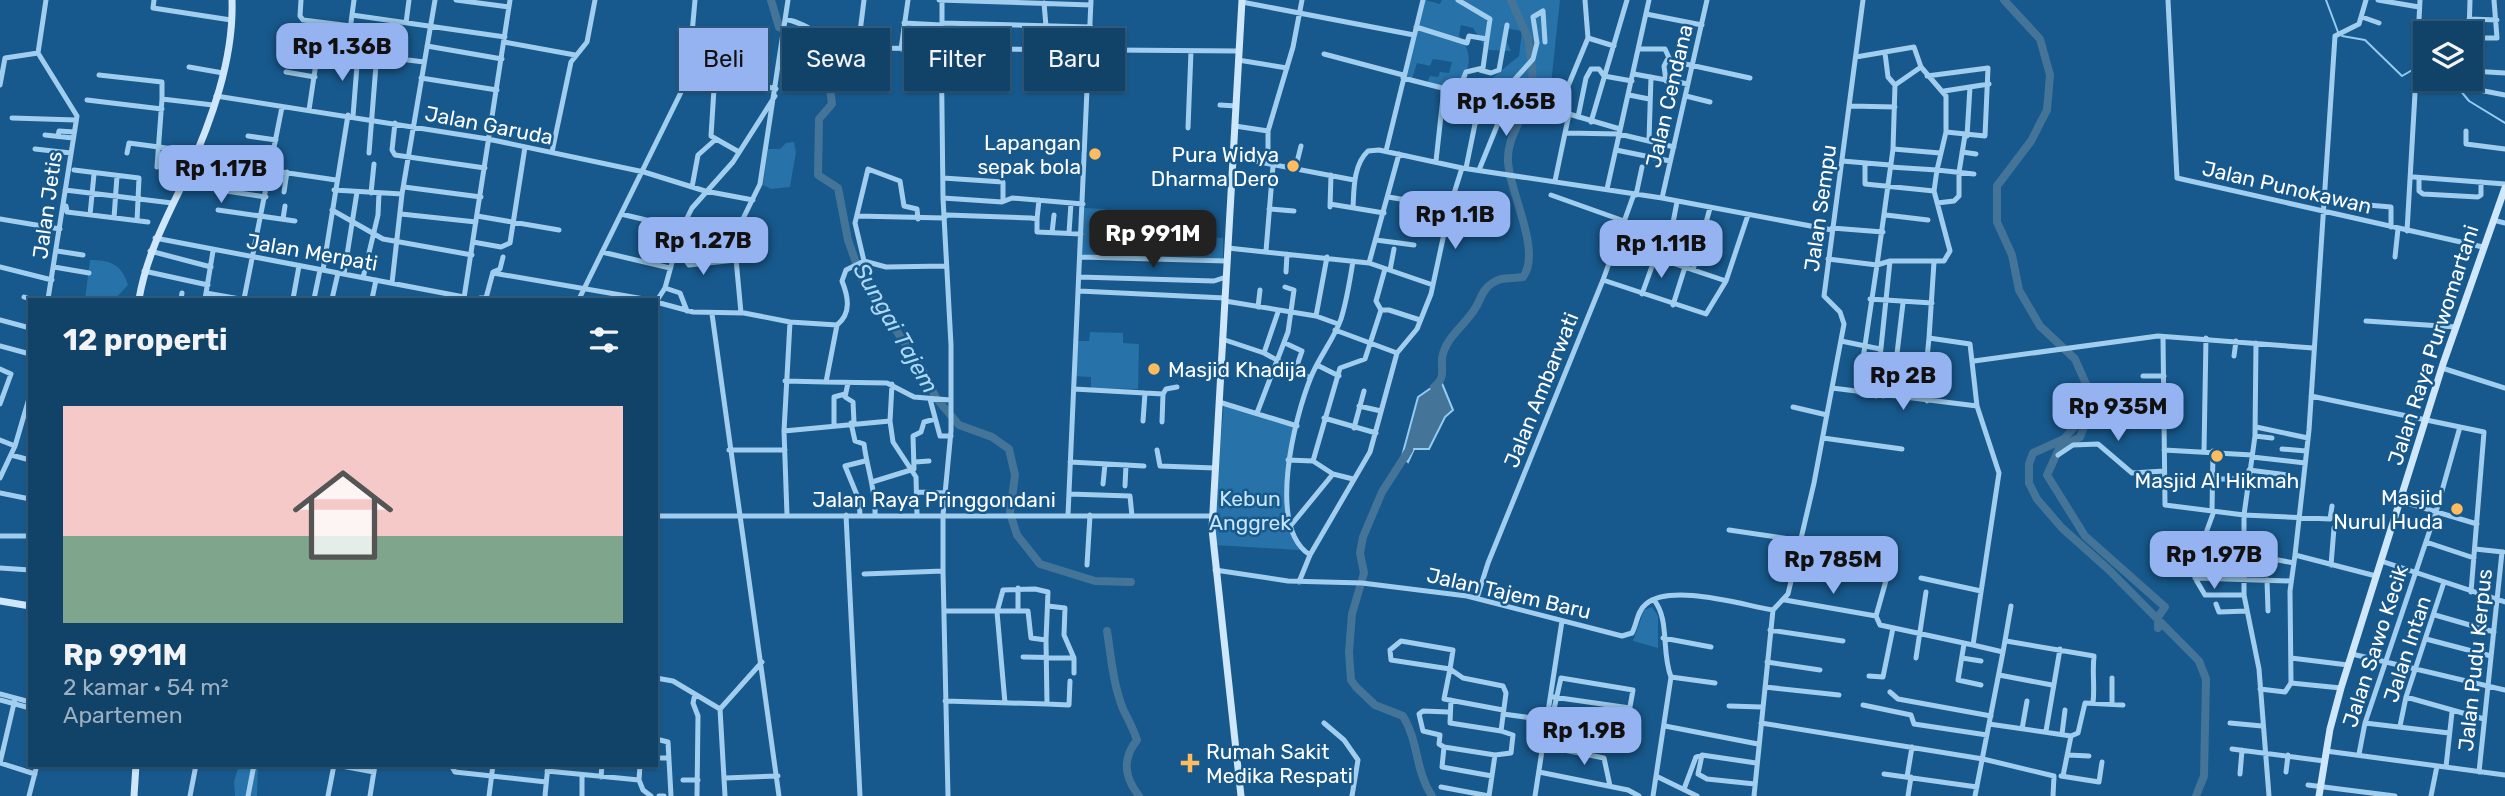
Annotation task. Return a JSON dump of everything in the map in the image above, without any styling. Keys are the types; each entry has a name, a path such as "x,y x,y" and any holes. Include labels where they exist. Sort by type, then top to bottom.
{"street":[{"path":"46,0 38,53 76,118"},
{"path":"154,0 153,8 231,20"},
{"path":"139,298 150,251 186,177 223,73 232,0"},
{"path":"301,0 301,19 351,26"},
{"path":"346,51 354,0"},
{"path":"406,23 409,0"},
{"path":"393,283 402,194 435,0"},
{"path":"456,0 509,8"},
{"path":"464,298 510,0"},
{"path":"552,152 571,62 589,39 595,0"},
{"path":"692,28 695,0"},
{"path":"741,313 734,237 753,200 764,163 788,0"},
{"path":"860,28 864,0"},
{"path":"901,49 908,0"},
{"path":"941,0 1091,2 1091,27 942,23 941,0"},
{"path":"1266,251 1273,166 1268,150 1268,131 1302,11 1302,0"},
{"path":"1386,151 1423,0"},
{"path":"1458,0 1490,19 1480,70"},
{"path":"1585,0 1589,13 1588,38 1559,108 1620,132 1674,146"},
{"path":"1591,122 1627,0"},
{"path":"1607,189 1649,0"},
{"name":"Jalan Cendana","path":"1662,198 1707,0"},
{"name":"Jalan Sempu","path":"1786,600 1823,438 1841,341 1843,317 1824,296 1863,0"},
{"name":"Jalan Punokawan","path":"2168,0 2176,177 2483,247"},
{"path":"2260,689 2285,692 2291,684 2291,581 2308,438 2321,212 2338,32 2356,27 2362,17 2366,0"},
{"path":"2378,0 2420,4"},
{"path":"2470,0 2469,19 2497,20"},
{"path":"2483,38 2497,38 2494,0"},
{"path":"1241,796 1215,570 1212,516 1242,1 1414,34"},
{"path":"1044,3 1045,26"},
{"path":"1299,582 1310,555 1353,479 1366,462 1397,353 1420,320 1433,285 1450,206 1464,168 1472,132 1483,113 1532,61 1537,43 1533,17 1543,11 1545,42"},
{"path":"1646,13 1702,24"},
{"path":"352,15 430,26 575,55"},
{"path":"2362,17 2379,23"},
{"path":"309,110 322,23"},
{"path":"904,23 941,25 941,28"},
{"path":"784,26 804,25 809,28"},
{"path":"1458,92 1466,72 1480,70 1491,73 1499,70 1507,25"},
{"path":"1416,27 1467,43 1469,36 1487,39"},
{"path":"1588,38 1614,46"},
{"path":"369,153 378,40"},
{"path":"427,46 502,59"},
{"path":"1828,259 1877,265 1890,261 1934,262 1944,261 1950,251 1934,191 1946,132 1944,91 1927,76 1914,47 1856,57"},
{"path":"890,49 904,49"},
{"path":"1639,49 1665,49 1670,61"},
{"path":"319,50 358,52 424,62"},
{"path":"1125,51 1239,51"},
{"path":"1188,128 1191,51"},
{"path":"314,298 351,116 358,52"},
{"path":"0,85 5,58 38,53"},
{"path":"1858,393 1870,299 1886,215 1893,149 1895,85 1888,77 1885,53"},
{"path":"1324,54 1458,92 1483,113"},
{"path":"1238,60 1287,68"},
{"path":"1666,81 1665,62 1670,61 1750,78"},
{"path":"189,67 223,73"},
{"path":"1895,85 1921,67"},
{"path":"1927,76 1987,67 1989,85 1986,135 1966,136 1946,132"},
{"path":"1578,117 1589,71 1597,68 1604,76 1651,77 1688,84"},
{"path":"286,72 315,76"},
{"path":"2483,72 2505,73"},
{"path":"99,75 162,82 157,167"},
{"path":"1649,140 1651,77"},
{"path":"421,78 497,90"},
{"path":"1944,91 1989,85"},
{"path":"1479,170 1501,116 1514,96 1507,86"},
{"path":"1436,161 1444,88"},
{"path":"1937,203 1957,200 1970,88"},
{"path":"768,90 776,92"},
{"path":"580,298 682,91"},
{"path":"714,91 711,134 715,140 739,152"},
{"path":"940,91 951,345 950,411 943,515 948,796"},
{"path":"1068,515 1087,91"},
{"path":"2407,230 2416,91"},
{"path":"2476,91 2505,95"},
{"path":"658,299 665,288 680,232 705,191 739,152 776,92"},
{"path":"1629,96 1649,100"},
{"path":"1686,96 1710,102"},
{"name":"Jalan Garuda","path":"162,99 214,100 396,123 552,152 644,172 705,191 753,200"},
{"path":"87,100 162,109"},
{"path":"1220,105 1236,106"},
{"path":"1850,106 1895,107"},
{"path":"242,298 266,197 282,107"},
{"path":"1555,181 1569,114"},
{"path":"12,118 76,118"},
{"name":"Jalan Jetis","path":"48,298 76,118"},
{"path":"396,123 392,153 409,158 485,168"},
{"path":"1235,126 1268,131"},
{"path":"2466,131 2468,145 2505,149"},
{"path":"1566,133 1620,132"},
{"path":"45,135 74,135"},
{"path":"248,136 276,139"},
{"path":"692,187 698,155 715,140"},
{"path":"127,153 129,143 336,180"},
{"path":"1295,170 1301,146"},
{"path":"473,242 508,245 514,223 525,147"},
{"path":"35,149 71,153"},
{"path":"1353,208 1354,180 1366,153 1375,149 1464,168 1662,198 1832,229 1883,232"},
{"path":"1893,149 1940,153"},
{"path":"1616,150 1670,161"},
{"path":"1962,152 1976,153"},
{"path":"1369,263 1399,154"},
{"path":"1233,157 1354,180"},
{"path":"1842,161 1974,174"},
{"path":"1865,163 1863,183 1934,191"},
{"path":"371,192 374,164"},
{"name":"Jalan Ambarwati","path":"1477,598 1489,560 1603,280 1635,194 1642,167"},
{"path":"862,262 857,216 869,169 900,181 904,206 917,208 918,219"},
{"path":"74,170 139,177 137,221"},
{"path":"284,192 287,172"},
{"path":"90,215 94,174"},
{"path":"1331,175 1330,206 1384,213"},
{"path":"114,218 117,176"},
{"path":"186,177 219,191 266,197"},
{"path":"2481,182 2481,195 2478,197 2423,194 2419,191 2417,177 2481,182 2505,186"},
{"path":"943,178 1003,182 1003,201"},
{"name":"Jalan Raya Purwomartani","path":"2319,796 2340,688 2442,368 2505,186"},
{"path":"404,187 481,197"},
{"path":"65,190 172,204"},
{"path":"334,190 402,194"},
{"path":"332,298 354,219 357,192"},
{"path":"363,278 379,193"},
{"path":"1551,195 1624,220"},
{"path":"1388,197 1419,202"},
{"path":"943,198 1039,200 1083,204"},
{"path":"1039,200 1036,232 1081,234"},
{"path":"1642,294 1655,241 1670,237 1677,202"},
{"path":"2333,202 2391,207 2391,227"},
{"path":"1069,233 1071,203"},
{"path":"66,206 66,212 148,222"},
{"path":"283,219 285,206"},
{"path":"1693,270 1710,208"},
{"path":"1269,209 1294,211"},
{"path":"218,210 295,221"},
{"path":"332,210 398,242 472,255"},
{"path":"2494,216 2505,213"},
{"path":"401,214 477,219 559,230"},
{"path":"621,214 680,232 734,237"},
{"path":"857,216 918,219 944,218 947,215 1037,219"},
{"path":"1052,233 1054,215"},
{"path":"1603,280 1706,314 1726,281 1748,215"},
{"path":"1886,215 1928,220"},
{"path":"2494,216 2505,223"},
{"path":"0,219 60,229"},
{"path":"2395,257 2398,229"},
{"name":"Jalan Merpati","path":"155,238 464,298"},
{"path":"1376,240 1414,245"},
{"path":"1616,244 1726,281"},
{"path":"1228,247 1369,263 1433,285"},
{"path":"1313,461 1324,418 1344,365 1364,360 1371,343 1381,310 1376,301 1394,249"},
{"path":"57,251 83,255"},
{"path":"150,251 211,267"},
{"path":"213,251 205,296 230,298"},
{"path":"603,252 670,268"},
{"path":"1286,272 1287,254"},
{"path":"480,298 486,298 493,273 500,269 503,257"},
{"path":"1080,257 1227,261"},
{"path":"1316,316 1327,257"},
{"path":"671,259 685,259 690,265 736,261"},
{"path":"1310,555 1301,549 1292,524 1286,494 1288,460 1310,378 1337,327 1353,261"},
{"path":"1880,396 1879,359 1890,261"},
{"path":"826,382 837,326 848,304 848,293 842,281 846,270 862,262 886,267 946,266"},
{"path":"1927,401 1928,369 1925,362 1934,262"},
{"path":"293,298 299,266"},
{"path":"0,267 52,280"},
{"path":"54,267 89,273"},
{"path":"1673,305 1685,267"},
{"path":"144,271 208,285"},
{"path":"493,273 638,298"},
{"path":"1079,277 1214,281 1226,277"},
{"path":"372,298 376,280"},
{"path":"1214,281 1225,287"},
{"path":"1257,413 1285,343 1292,313 1294,290 1285,287"},
{"path":"665,288 680,293 687,311"},
{"path":"425,298 426,289"},
{"path":"1258,307 1260,290"},
{"path":"1079,291 1225,299 1278,312 1316,316 1397,353"},
{"path":"1870,299 1932,303"},
{"path":"658,303 687,311 741,313 790,322 837,326"},
{"path":"1896,362 1903,303"},
{"path":"1381,310 1420,320"},
{"path":"1264,354 1278,312"},
{"path":"712,314 729,450 778,776 779,796 772,796"},
{"path":"0,320 28,327"},
{"path":"2366,321 2456,327"},
{"path":"787,515 784,431 790,322"},
{"path":"1974,361 2074,346 2163,337 2206,338 2313,348"},
{"path":"2163,337 2165,505 2244,515 2330,519 2332,506"},
{"path":"1929,338 1968,342 1974,361 1977,406 1999,473 1973,645"},
{"path":"2204,451 2206,338"},
{"path":"1222,339 1264,354 1310,378"},
{"path":"1841,341 1880,349"},
{"path":"2234,356 2236,341"},
{"path":"1285,343 1302,351 1295,371"},
{"path":"2256,343 2256,427 2244,515 2244,595 2260,689 2269,796"},
{"path":"0,346 28,353"},
{"path":"1879,359 1915,365 1925,362"},
{"path":"1317,365 1339,376"},
{"path":"2442,368 2505,388"},
{"path":"0,369 12,374 0,404"},
{"path":"2143,376 2164,376"},
{"path":"1880,396 1886,377"},
{"path":"785,381 892,384 914,397 950,400"},
{"path":"848,383 846,399 853,402 855,441 863,443 872,482 875,515"},
{"path":"892,384 890,421 893,442 912,471 917,492 917,515"},
{"path":"1162,422 1163,394 1166,389 1177,387"},
{"path":"1074,388 1163,394"},
{"path":"1832,388 1977,406"},
{"path":"1354,428 1364,391"},
{"path":"1143,421 1144,393"},
{"path":"834,425 834,397 845,394"},
{"path":"2311,396 2485,434 2471,593"},
{"path":"931,399 935,419 947,435"},
{"path":"1219,401 1297,426"},
{"path":"0,478 15,446 28,402"},
{"path":"1359,405 1381,411"},
{"path":"1793,407 1827,415"},
{"path":"1324,418 1376,433"},
{"path":"912,471 915,462 913,436 921,432 923,422 935,419"},
{"path":"784,431 890,421"},
{"path":"2256,427 2308,438"},
{"name":"Jalan Sawo Kecik","path":"2359,754 2365,723 2436,512 2460,427"},
{"path":"2255,436 2272,438"},
{"path":"1823,438 1902,449"},
{"path":"0,440 15,446"},
{"path":"2060,453 2073,445 2101,445 2132,473 2164,471"},
{"path":"2282,449 2306,451"},
{"path":"729,450 785,450"},
{"path":"1157,450 1160,466 1215,468"},
{"path":"2164,450 2213,451 2305,463"},
{"path":"2203,541 2213,511 2213,451"},
{"path":"11,455 28,459"},
{"path":"1288,460 1313,461 1333,474 1353,479"},
{"path":"860,515 857,494 845,467 865,461"},
{"path":"915,462 929,461"},
{"path":"1070,462 1144,466"},
{"path":"1103,484 1105,464"},
{"path":"1125,486 1126,465"},
{"path":"2249,470 2288,475"},
{"path":"872,482 912,471"},
{"path":"1292,524 1333,474"},
{"path":"2212,479 2249,479"},
{"path":"917,492 946,493"},
{"path":"0,493 28,499"},
{"path":"1069,494 1130,496 1132,516"},
{"path":"2400,501 2477,524"},
{"path":"846,515 860,796"},
{"path":"1087,565 1090,515"},
{"name":"Jalan Raya Pringgondani","path":"658,516 1212,516"},
{"path":"2331,565 2334,528"},
{"path":"1729,530 1800,541 1878,558"},
{"path":"0,536 28,536"},
{"path":"2184,540 2244,543"},
{"path":"2192,541 2195,578 2206,595 2244,595"},
{"path":"2426,542 2474,558"},
{"path":"2475,548 2504,552"},
{"name":"Jalan Pudu Kerpus","path":"2479,772 2504,552"},
{"path":"2295,555 2376,576"},
{"path":"1796,556 1887,577 1876,616 1880,625 2003,652"},
{"path":"2193,557 2210,558"},
{"path":"2270,564 2278,560 2294,563"},
{"path":"2381,562 2505,603"},
{"path":"0,568 28,570"},
{"path":"2244,569 2263,570"},
{"path":"864,574 943,570"},
{"name":"Jalan Tajem Baru","path":"1215,570 1299,582 1360,583 1477,598 1626,636 1634,629 1641,609 1654,600"},
{"path":"2195,578 2291,581"},
{"path":"1920,579 1981,591"},
{"path":"2267,580 2268,611"},
{"name":"Jalan Intan","path":"2400,726 2406,697 2444,582"},
{"path":"1018,588 1018,610"},
{"path":"1005,702 997,612 1003,590 1018,588 1047,592 1047,704"},
{"path":"1916,658 1926,592"},
{"path":"1653,796 1658,777 1656,770 1671,677 1665,663 1662,612 1654,600 1678,595 1773,610"},
{"path":"1754,796 1773,610 1786,600 1876,616"},
{"path":"0,601 28,606"},
{"path":"2216,604 2219,612 2247,611"},
{"path":"1048,606 1064,607 1065,640 1074,658 1074,673"},
{"path":"1975,796 2011,606"},
{"path":"944,611 1018,610 1030,613 1032,639 1046,640"},
{"path":"2435,614 2494,632"},
{"path":"1535,796 1546,720 1553,697 1558,681 1563,678 1632,689 1630,708 1626,729 1552,718 1553,697 1562,621"},
{"path":"1870,676 1883,677 1893,628"},
{"path":"1770,630 1843,641"},
{"path":"1663,638 1712,647"},
{"path":"2426,639 2491,656"},
{"path":"1501,731 1503,712 1506,691 1503,686 1463,678 1450,669 1391,660 1388,654 1401,641 1453,650 1450,669 1444,699 1503,712 1546,720"},
{"path":"2006,641 2094,656 2092,673 2096,680 2093,703"},
{"path":"1964,644 1958,681 1981,685"},
{"path":"2046,731 2060,649"},
{"path":"2352,654 2505,690"},
{"path":"1023,657 1074,658"},
{"path":"2291,657 2348,665"},
{"path":"1962,658 1981,662"},
{"path":"725,796 720,709 762,662"},
{"path":"1767,662 1821,670"},
{"path":"1999,675 2052,685"},
{"path":"1671,677 1716,683"},
{"path":"658,678 669,679 720,709"},
{"path":"2112,678 2112,704"},
{"path":"945,701 1069,705 1070,681"},
{"path":"2291,684 2340,688"},
{"path":"1765,687 1839,695"},
{"path":"1890,692 1898,699 1991,716"},
{"path":"0,694 28,707"},
{"path":"695,694 694,703 698,716 697,796"},
{"path":"1553,697 1630,708"},
{"path":"2406,697 2484,719"},
{"path":"0,700 28,702"},
{"path":"1448,712 1419,712 1423,731 1440,734 1439,744 1495,755 1511,753 1513,735 1450,723 1448,712 1451,700"},
{"path":"1953,710 1954,701"},
{"path":"2022,729 2026,701"},
{"path":"15,702 0,762 35,774"},
{"path":"1989,724 2071,736 2078,733 2085,704 2123,705"},
{"path":"1863,705 1911,715 1914,724 1987,735"},
{"path":"1729,706 1762,707"},
{"path":"2062,734 2065,710"},
{"path":"2446,767 2452,712"},
{"path":"1324,723 1344,740 1358,760 1352,796"},
{"path":"1760,723 1983,759 2054,776 2099,782 2102,762"},
{"path":"2230,723 2262,726"},
{"path":"2365,723 2449,733"},
{"path":"0,725 9,727"},
{"path":"1665,726 1758,744"},
{"path":"2063,776 2071,736"},
{"path":"658,740 668,742 671,796"},
{"path":"1544,746 1604,758 1610,786"},
{"path":"1444,747 1442,767 1492,776"},
{"path":"1908,796 1912,747"},
{"path":"2232,749 2324,761"},
{"path":"2240,774 2242,750"},
{"path":"2326,751 2505,775"},
{"path":"1441,787 1489,796 1495,755"},
{"path":"1686,792 1696,757 1702,755 1756,763"},
{"path":"1702,755 1699,777 1755,784"},
{"path":"2068,755 2089,756"},
{"path":"2286,772 2288,755"},
{"path":"658,758 669,758"},
{"path":"2431,796 2437,766"},
{"path":"29,796 37,767"},
{"path":"134,796 135,767"},
{"path":"190,796 196,767"},
{"path":"248,796 254,767"},
{"path":"328,796 335,767"},
{"path":"452,767 454,772 546,782"},
{"path":"489,796 493,767"},
{"path":"601,777 602,767"},
{"path":"640,767 639,780 643,790 651,796"},
{"path":"370,796 374,768"},
{"path":"545,796 548,768 583,775 639,780"},
{"path":"1539,772 1610,786 1639,796"},
{"path":"1884,774 1977,787"},
{"path":"582,796 583,775"},
{"path":"725,778 778,776"},
{"path":"2053,796 2054,776"},
{"path":"1658,777 1697,796"},
{"path":"683,780 698,780"},
{"path":"2308,785 2396,796"}],"green space":[{"path":"1425,0 1440,4 1442,0 1560,0 1548,112 1514,97 1513,90 1507,85 1483,112 1468,98 1519,56 1522,31 1504,28 1503,34 1511,51 1487,50 1473,28 1461,25 1459,36 1467,49 1469,62 1455,89 1427,83 1430,76 1438,77 1440,72 1449,73 1452,62 1433,59 1430,66 1417,63 1412,79 1404,76"},
{"path":"794,142 796,152 790,187 771,189 763,185 768,149 780,149 786,143"},
{"path":"1084,208 1105,209 1102,260 1080,258"},
{"path":"1138,233 1223,238 1223,259 1138,253"},
{"path":"90,260 109,262 119,268 128,285 116,298 85,298"},
{"path":"1090,332 1123,333 1123,343 1139,344 1138,389 1091,388 1091,377 1072,376 1074,341 1089,341"},
{"name":"Kebun Anggrek","path":"1224,404 1296,427 1288,457 1287,488 1291,520 1299,550 1215,545 1214,509"},
{"path":"1652,607 1658,616 1658,648 1633,641 1644,610"},
{"path":"238,767 258,767 257,796 235,796 234,782"}],"shaded area":[{"path":"1441,381 1453,410 1445,417 1429,449 1414,449 1408,462 1402,456 1418,397"}],"waterway":[{"name":"Sungai Tajem","path":"771,0 779,27 825,47 832,104 819,119 818,175 838,188 848,240 861,277 923,371 936,398 959,425 992,437 1009,449 1015,475 1010,513 1017,535 1040,564 1095,581 1131,582"},
{"path":"1511,0 1528,38 1531,59"},
{"path":"2004,0 2040,39 2050,75 2047,110 2031,141 1997,186 1997,222 2012,255 2019,290 2040,326 2075,359 2094,402 2080,437 2059,449 2047,475 2085,536 2165,607 2158,617 2158,628"},
{"path":"2326,0 2338,32"},
{"path":"2342,36 2365,40 2402,76 2413,70"},
{"path":"1434,387 1442,377 1444,350 1486,289 1499,280 1523,277 1528,266 1527,238 1508,162 1512,139 1530,94 1532,65"},
{"path":"2461,91 2469,101 2505,123"},
{"path":"2062,395 2076,425 2064,439 2033,453 2029,464 2029,483 2037,499 2062,528 2108,569 2199,661 2206,679 2204,776 2196,796"},
{"path":"1409,450 1382,492 1363,537 1360,553 1364,573 1352,614 1349,652 1351,680 1356,687 1375,705 1403,716 1432,796"},
{"path":"1107,631 1117,690 1137,740 1129,754 1127,768 1130,782 1139,796"}],"place":[{"name":"Lapangan sepak bola","path":"1095,154"},
{"name":"Pura Widya Dharma Dero","path":"1293,166"},
{"name":"Masjid Khadija","path":"1154,369"},
{"name":"Masjid Al Hikmah","path":"2217,456"},
{"name":"Masjid Nurul Huda","path":"2457,509"},
{"name":"Rumah Sakit Medika Respati","path":"1190,763"}]}
